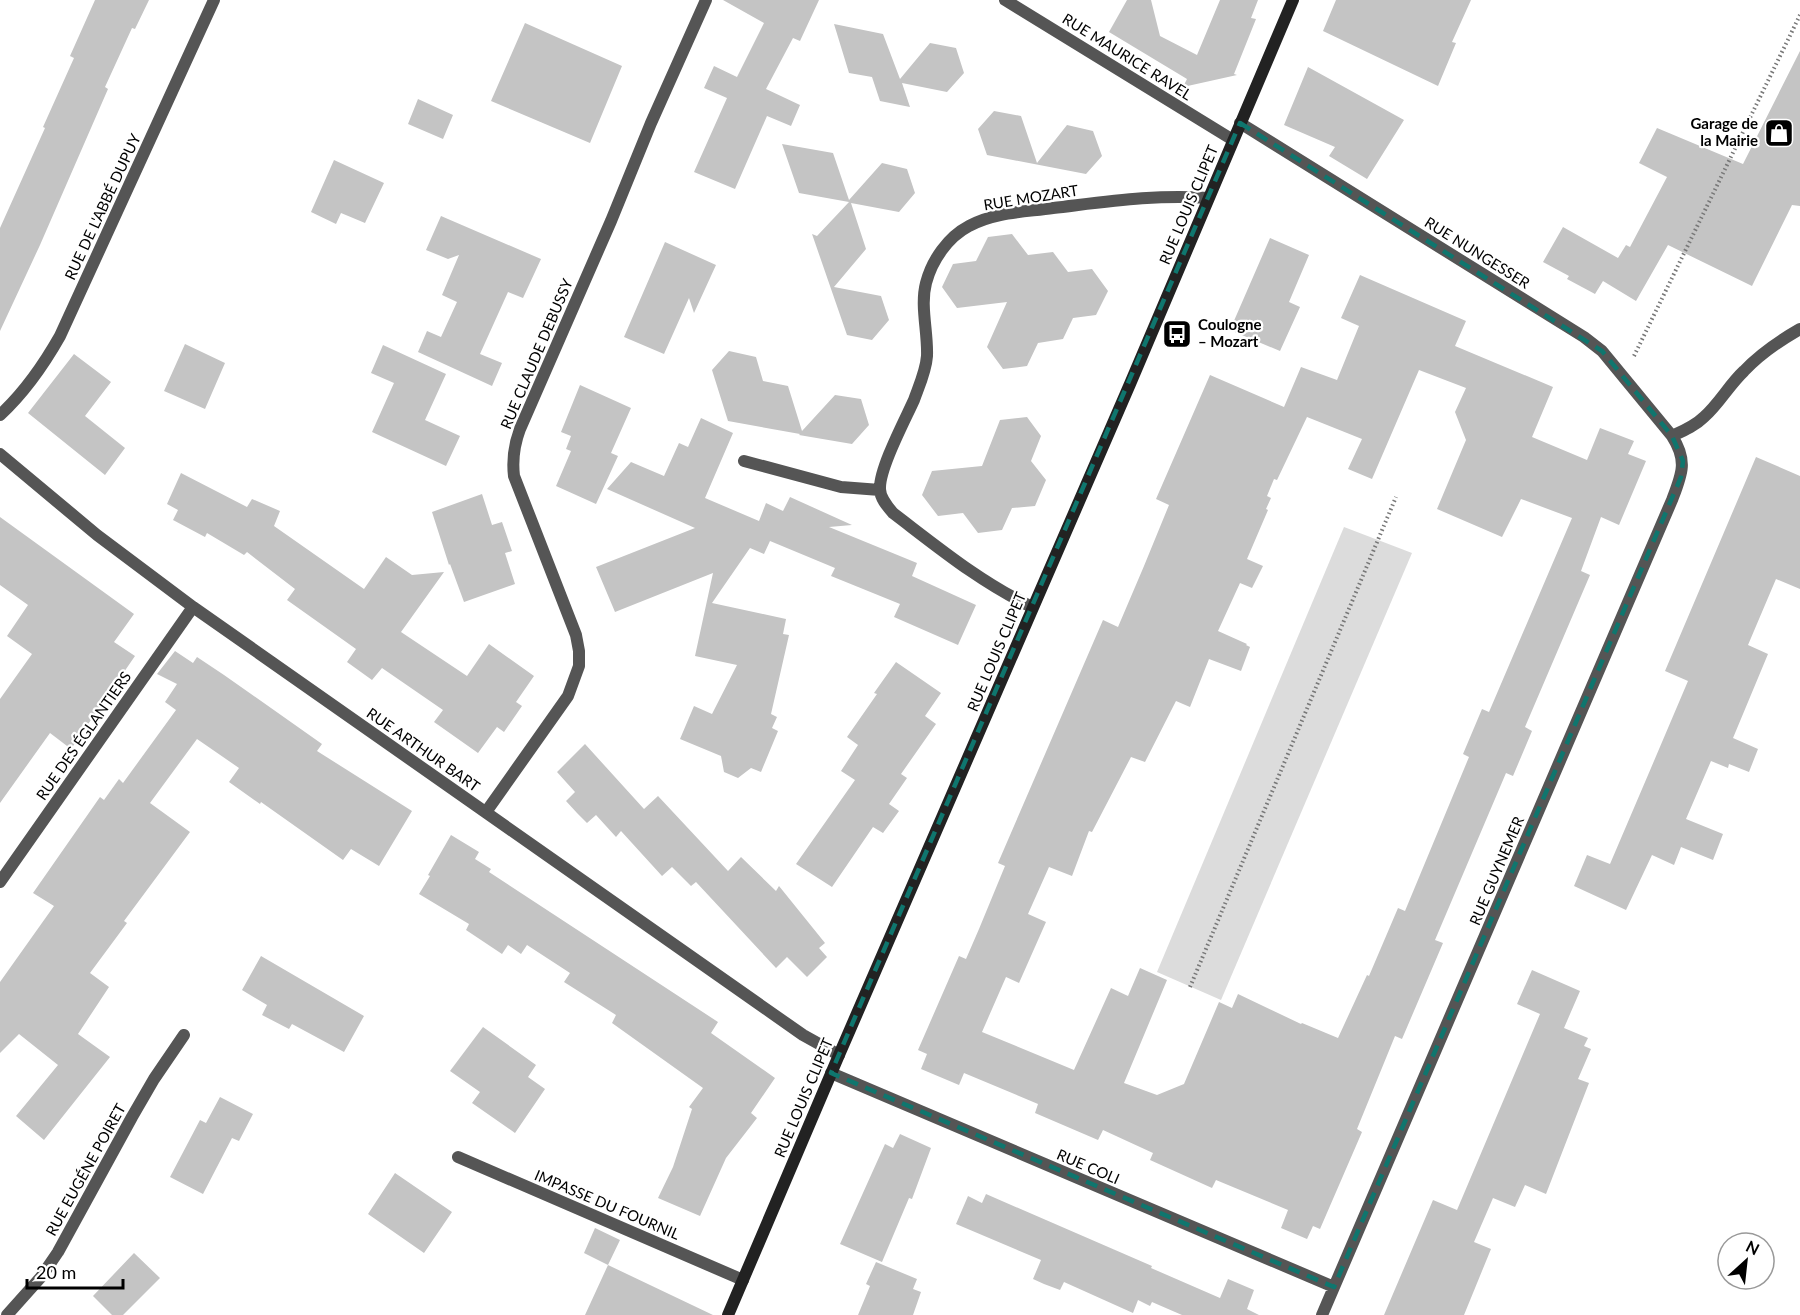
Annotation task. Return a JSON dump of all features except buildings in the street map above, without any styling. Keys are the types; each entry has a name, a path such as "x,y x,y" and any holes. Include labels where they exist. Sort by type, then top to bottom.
{"street":[{"name":"RUE DE L'ABBÉ DUPUY","path":"0,415 32,382 60,336 214,0"},
{"name":"RUE CLAUDE DEBUSSY","path":"486,812 568,696 579,666 576,635 514,476 512,461 514,446 651,123 706,0"},
{"name":"RUE MAURICE RAVEL","path":"1005,0 1233,140"},
{"name":"RUE LOUIS CLIPET","path":"728,1315 1293,0"},
{"name":"RUE NUNGESSER","path":"1240,123 1584,337 1602,351 1672,436"},
{"name":"RUE MOZART","path":"880,490 885,465 916,394 927,358 926,284 942,249 955,236 968,226 1004,214 1165,196 1208,198"},
{"path":"1672,436 1695,425 1706,416 1729,386 1749,366 1780,341 1800,330"},
{"name":"RUE GUYNEMER","path":"1322,1315 1672,500 1681,477 1683,461 1672,436"},
{"name":"RUE ARTHUR BART","path":"0,454 97,535 192,607 803,1035 839,1055"},
{"path":"744,461 841,487 880,490 884,501 902,520 976,576 1032,607"},
{"name":"RUE DES ÉGLANTIERS","path":"0,882 192,607"},
{"name":"RUE EUGÉNE POIRET","path":"7,1315 41,1276 58,1252 154,1079 184,1035"},
{"name":"RUE COLI","path":"831,1073 1334,1287"},
{"name":"IMPASSE DU FOURNIL","path":"458,1157 743,1280"}],"path":[{"path":"1624,376 1800,15"},
{"path":"1190,987 1396,497"}],"highlighted area":[{"path":"1240,123 1602,351 1672,436 1683,461 1681,477 1334,1287 831,1073"}],"shaded area":[{"path":"1344,527 1412,553 1221,1000 1157,972"}],"place":[{"name":"Garage de la Mairie","path":"1779,133"},
{"name":"Coulogne – Mozart","path":"1177,334"}]}
